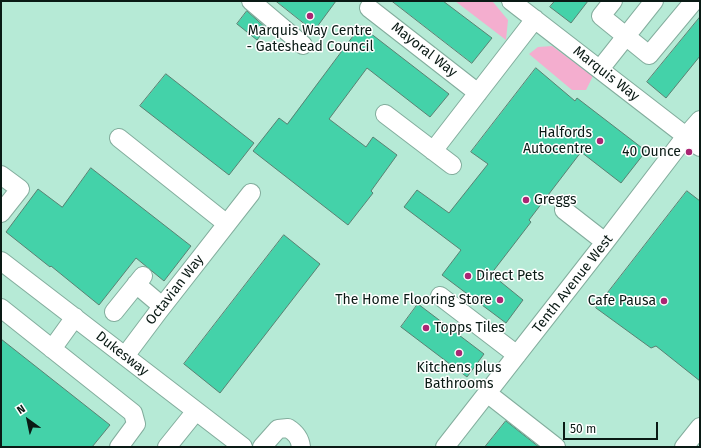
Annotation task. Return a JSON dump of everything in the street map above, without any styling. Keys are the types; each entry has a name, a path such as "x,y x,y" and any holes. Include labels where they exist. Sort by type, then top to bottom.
{"street":[{"path":"252,1 303,45"},
{"name":"Marquis Way","path":"511,1 700,147"},
{"path":"613,1 601,16 650,55 694,1"},
{"path":"600,69 654,1"},
{"name":"Mayoral Way","path":"369,8 478,93"},
{"path":"434,151 535,19"},
{"path":"385,114 452,165"},
{"name":"Tenth Avenue West","path":"445,447 686,136 700,120"},
{"path":"119,138 227,224"},
{"path":"1,175 20,190 1,213"},
{"name":"Octavian Way","path":"125,356 162,306 251,193"},
{"path":"564,210 605,242"},
{"name":"Dukesway","path":"1,261 242,447"},
{"path":"114,312 140,280 162,306"},
{"path":"440,296 517,355"},
{"path":"1,308 133,413 136,424 119,447"},
{"path":"52,349 75,317"},
{"path":"487,393 556,447"},
{"path":"167,447 196,411"},
{"path":"684,447 700,427"},
{"path":"262,447 278,429 288,428 294,432 300,440 301,447"}],"shaded area":[{"path":"1,1 700,1 700,447 1,447"},
{"path":"455,1 493,2 508,20 506,40"},
{"path":"552,46 593,76 586,90 572,90 529,54 538,47"}],"building":[{"name":"Marquis Way Centre - Gateshead Council","path":"276,1 336,1 314,31"},
{"path":"392,1 443,1 492,38 472,63"},
{"path":"555,1 588,1 571,23 550,7"},
{"path":"247,11 266,28 257,40 237,24"},
{"path":"700,17 700,56 666,98 647,82"},
{"path":"361,26 449,94 430,117 367,68 329,119 366,147 373,137 397,155 371,191 373,193 348,225 253,151 279,118 287,124"},
{"path":"536,68 575,101 577,98 646,151 621,183 581,152 529,220 531,222 491,274 523,300 506,323 442,275 461,250 404,207 417,190 449,213 488,164 471,152"},
{"path":"166,74 254,143 229,175 140,106"},
{"path":"91,168 191,246 164,281 136,258 99,305 6,232 38,189 62,207"},
{"path":"687,191 700,201 700,381 656,346 651,348 596,308"},
{"path":"284,235 320,264 220,393 184,364"},
{"path":"418,304 484,354 467,377 401,327"},
{"path":"1,339 110,425 92,447 1,447"},
{"path":"506,421 539,447 485,447"}],"place":[{"name":"Marquis Way Centre - Gateshead Council","path":"310,16"},
{"name":"Halfords Autocentre","path":"600,141"},
{"name":"40 Ounce","path":"689,152"},
{"name":"Greggs","path":"526,200"},
{"name":"Direct Pets","path":"468,276"},
{"name":"The Home Flooring Store","path":"500,300"},
{"name":"Cafe Pausa","path":"664,301"},
{"name":"Topps Tiles","path":"426,328"},
{"name":"Kitchens plus Bathrooms","path":"459,353"}]}
